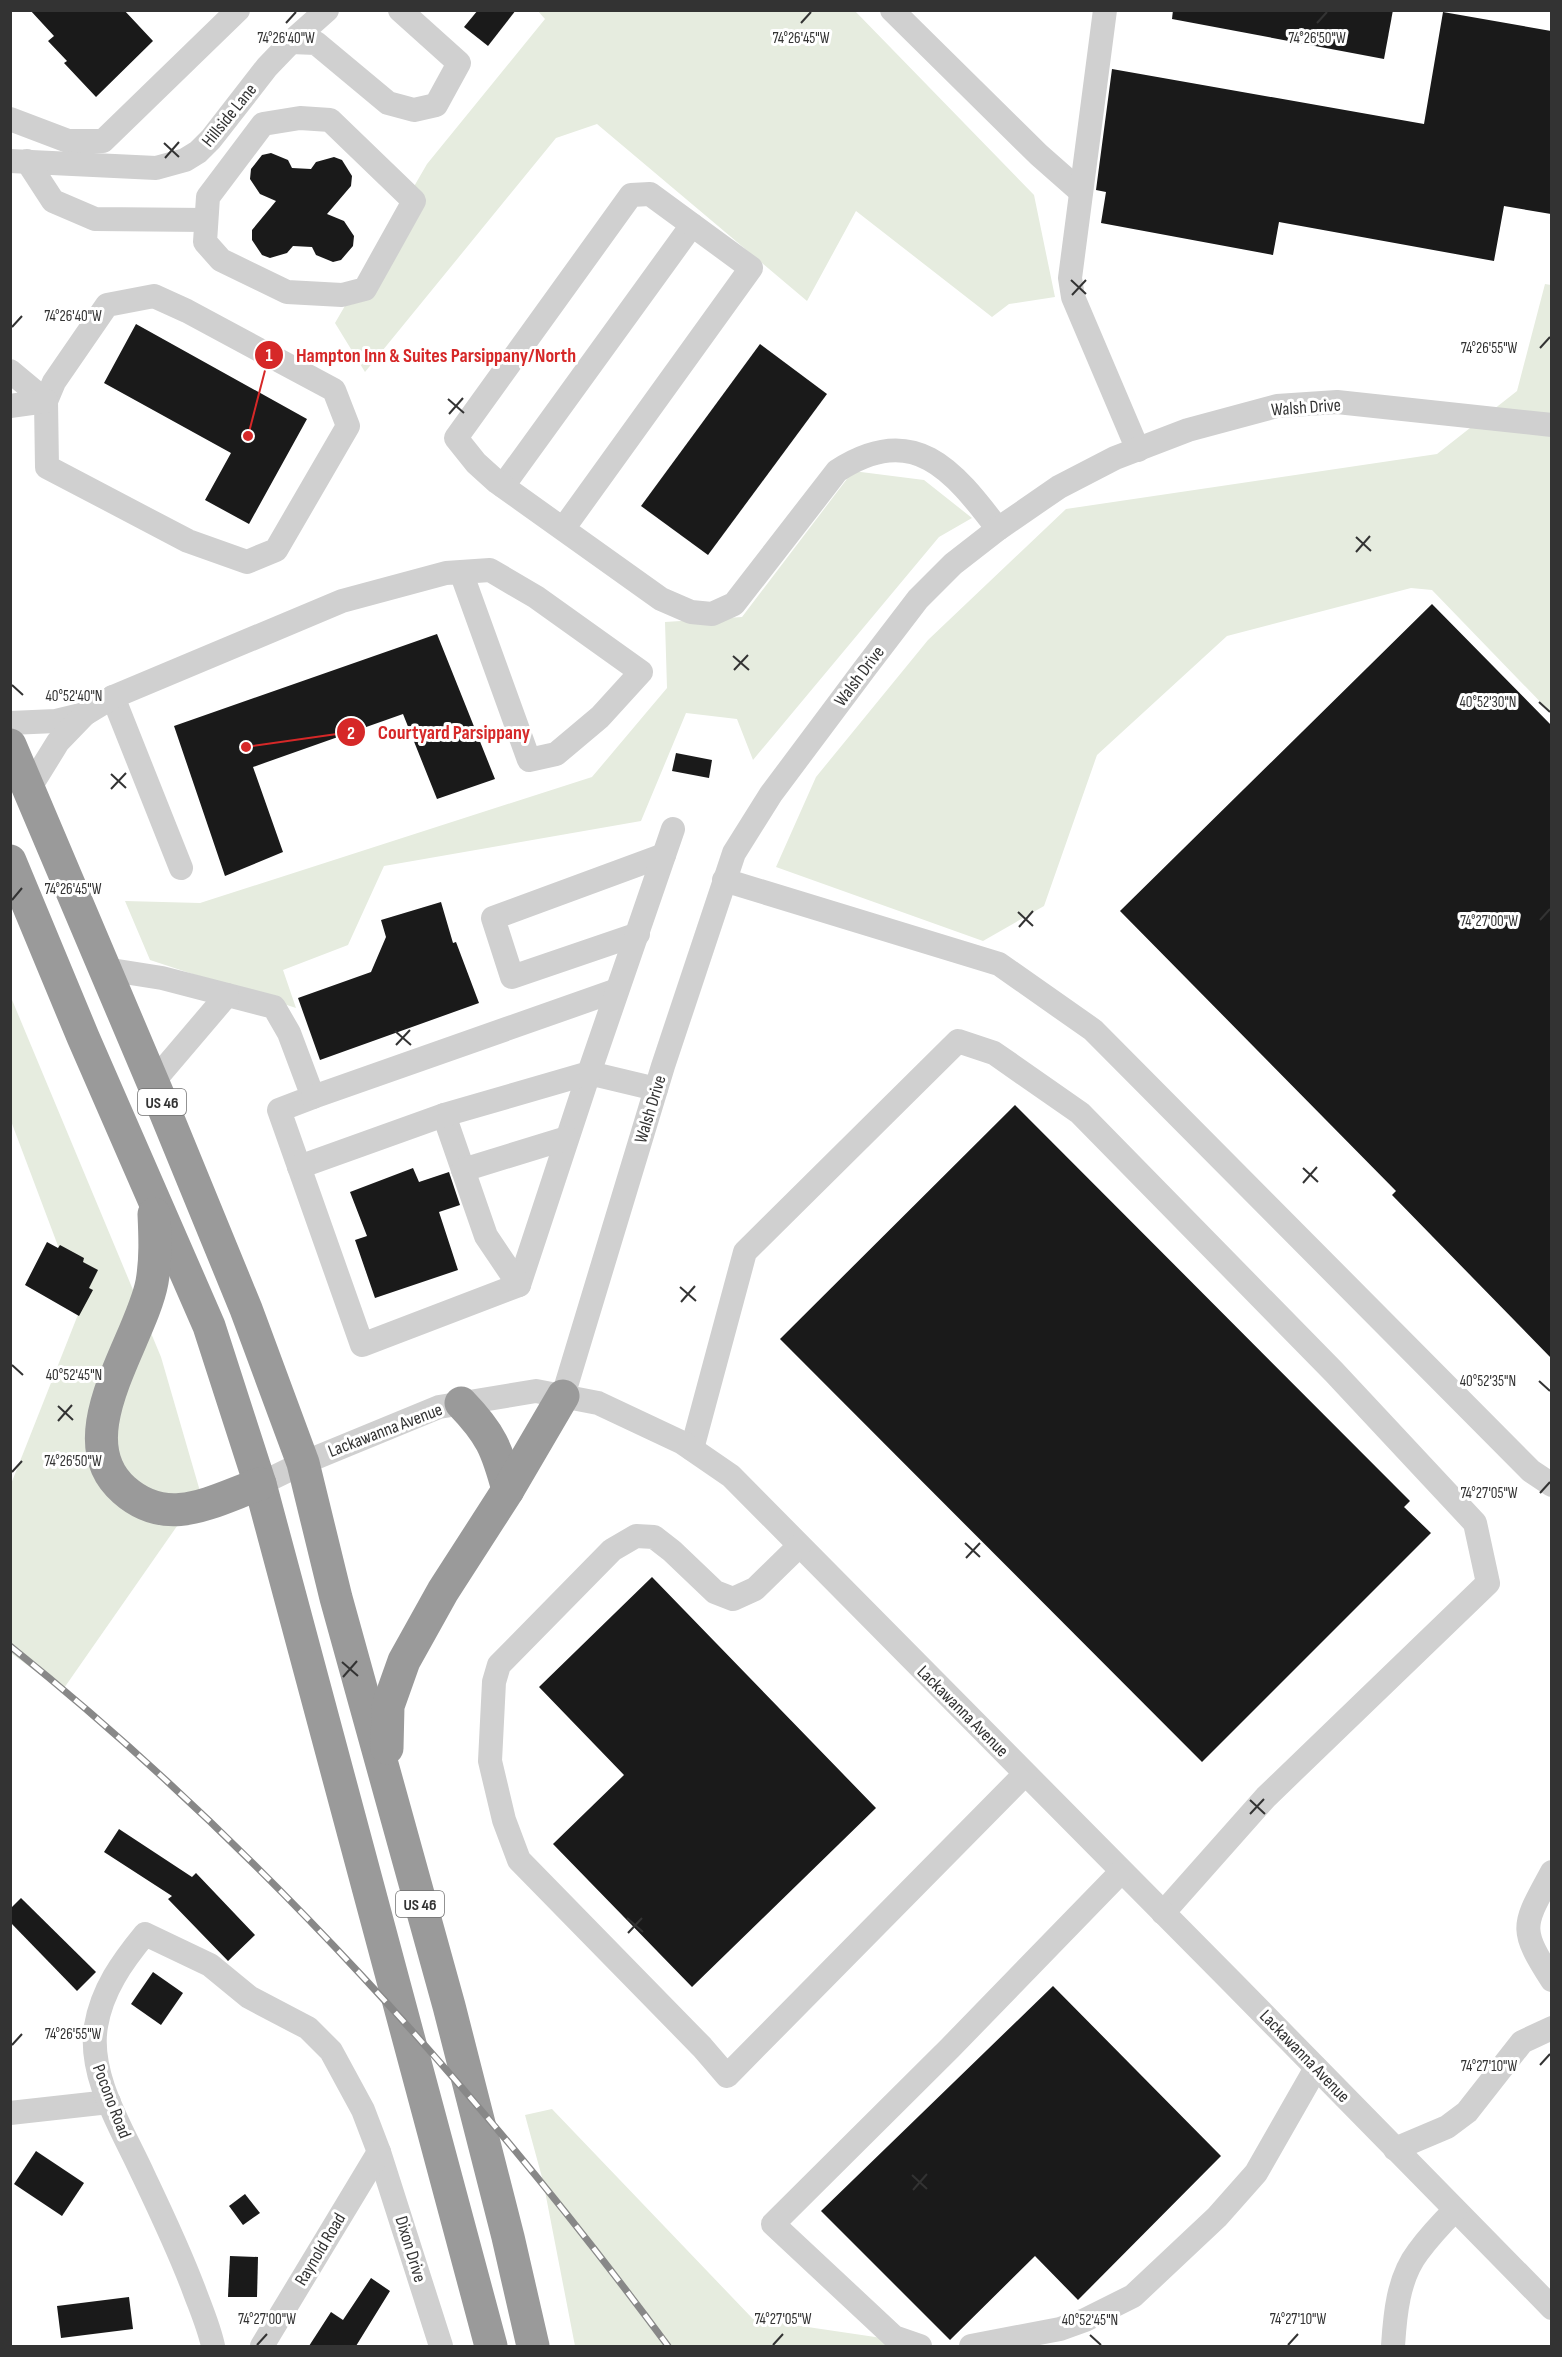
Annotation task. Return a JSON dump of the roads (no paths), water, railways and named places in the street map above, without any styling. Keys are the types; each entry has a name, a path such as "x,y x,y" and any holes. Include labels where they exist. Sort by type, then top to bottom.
{"highway":[{"name":"US 46","path":"10,745 246,1308 303,1463 336,1598 449,2006 508,2237 532,2346"},
{"name":"US 46","path":"10,861 83,1037 209,1326 260,1484 491,2346"},
{"path":"153,1197 155,1250 152,1283 142,1315 106,1404 100,1430 102,1453 107,1468 120,1487 132,1498 145,1505 177,1511 260,1484"},
{"path":"387,1783 388,1707 404,1661 443,1591 508,1490 563,1396"},
{"path":"461,1403 483,1425 499,1454 508,1490"}],"street":[{"path":"10,119 69,141 103,141 238,10"},
{"name":"Hillside Lane","path":"19,161 156,168 185,160 198,152 211,139 267,67 327,10"},
{"path":"291,42 316,44 388,103 414,110 436,105 459,63 400,10"},
{"path":"892,10 1081,192"},
{"path":"1105,10 1070,278 1073,297 1138,450"},
{"path":"300,118 330,120 414,201 365,289 342,295 287,292 221,260 206,220 263,124 300,118"},
{"path":"19,161 53,201 96,219 206,220"},
{"path":"563,529 751,268 650,194 631,195 456,438 476,463 502,486 661,599 691,612 712,614 734,604 837,471 858,457 886,451 917,452 944,467 964,486 998,529"},
{"path":"502,486 692,225"},
{"path":"10,371 46,401 47,467 188,541 248,562 276,550 348,426 334,390 187,311 154,296 106,305 54,382 46,401"},
{"path":"10,405 46,401"},
{"name":"Walsh Drive","path":"563,1396 656,1089 734,853 771,794 918,599 953,564 998,529 1059,487 1115,458 1188,430 1277,406 1337,402 1551,425"},
{"path":"29,789 58,742 85,714 113,697 342,601 446,573 490,570 536,597 641,672 600,717 556,754 529,760 461,572"},
{"path":"113,697 181,868"},
{"path":"10,723 56,721 85,714"},
{"path":"519,1285 673,829"},
{"path":"638,934 513,977 493,918 664,855"},
{"path":"724,880 999,964 1093,1030 1530,1471 1551,1485"},
{"path":"105,969 162,978 274,1007 290,1033 313,1097"},
{"path":"519,1285 362,1345 279,1110 617,990"},
{"path":"153,1082 227,995"},
{"path":"692,1449 745,1252 958,1041 994,1053 1080,1113 1326,1363 1475,1523 1488,1583 1266,1797 1163,1913"},
{"path":"299,1167 444,1115 589,1073 656,1089"},
{"path":"444,1115 486,1236 519,1285"},
{"path":"463,1170 567,1138"},
{"name":"Lackawanna Avenue","path":"260,1484 303,1463 439,1407 536,1391 598,1403 692,1449 731,1476 1317,2068 1551,2308"},
{"path":"800,1546 755,1589 733,1599 715,1592 654,1537 636,1536 612,1550 499,1665 494,1682 490,1761 504,1820 519,1860 702,2047 727,2076 1025,1774"},
{"path":"920,2346 894,2337 773,2224 1121,1872"},
{"path":"1551,1872 1532,1911 1528,1936 1532,1948 1551,1980"},
{"name":"Pocono Road","path":"213,2346 210,2330 182,2258 109,2102 96,2059 96,2028 104,1997 118,1967 145,1934 210,1965 249,1996 309,2028 331,2051 363,2110 379,2152"},
{"path":"1395,2149 1447,2127 1467,2112 1522,2042 1551,2028"},
{"path":"971,2346 1060,2329 1085,2320 1133,2296 1217,2217 1256,2173 1317,2068"},
{"path":"10,2113 109,2102"},
{"name":"Raynold Road","path":"262,2346 379,2152"},
{"name":"Dixon Drive","path":"379,2152 441,2346"},
{"path":"1393,2346 1400,2293 1410,2266 1416,2254 1455,2210"}],"railway":[{"path":"10,1646 191,1803 361,1975 521,2157 668,2346"}],"place":[{"name":"Hampton Inn & Suites Parsippany/North","path":"248,436"},
{"name":"Courtyard Parsippany","path":"246,747"}]}
